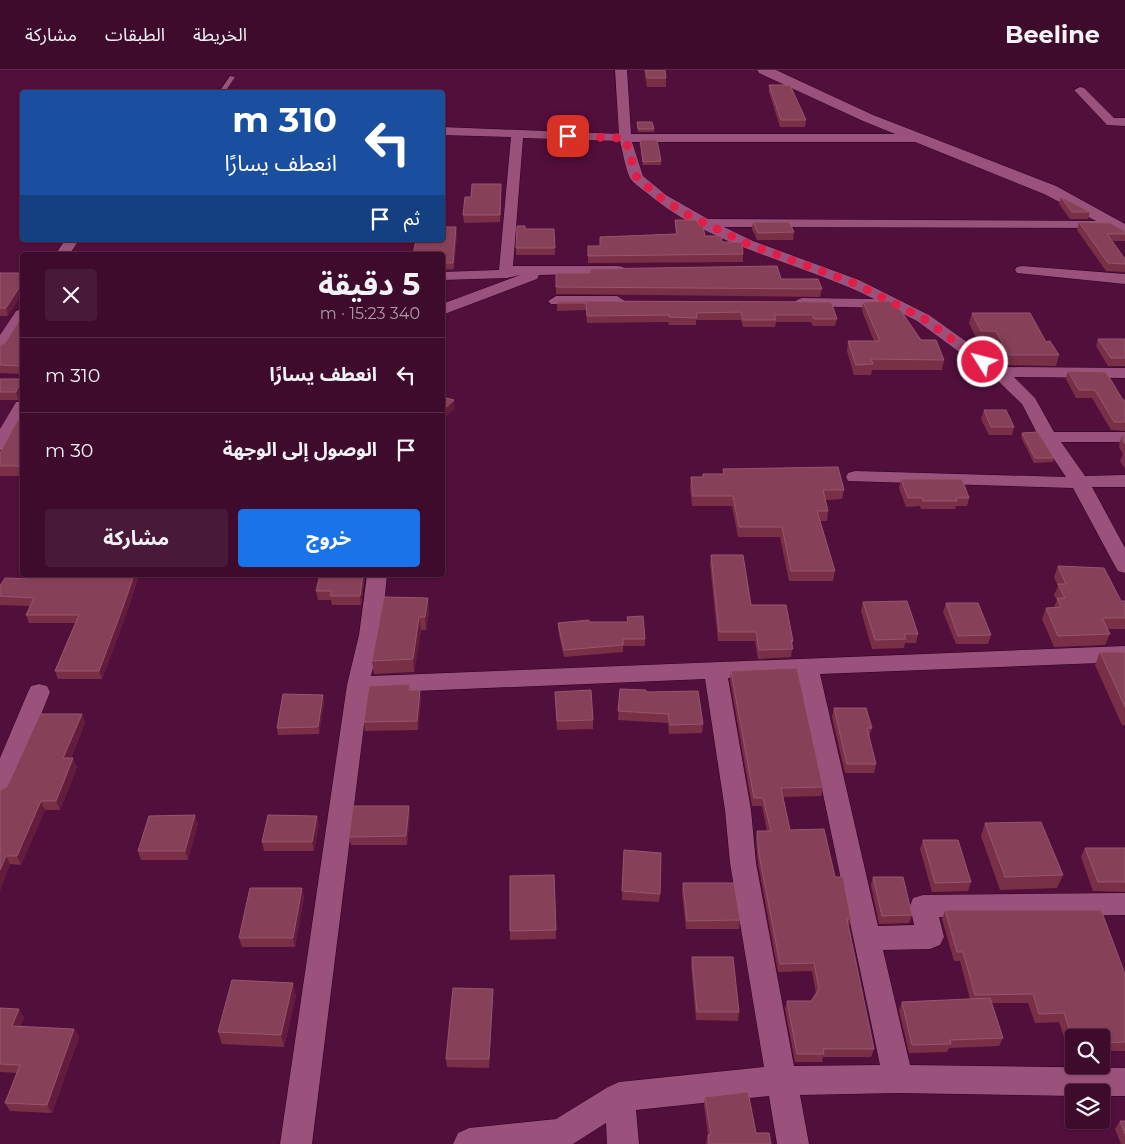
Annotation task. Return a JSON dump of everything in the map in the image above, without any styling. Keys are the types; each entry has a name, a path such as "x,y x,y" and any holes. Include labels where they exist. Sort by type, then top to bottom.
{"street":[{"path":"621,70 625,138 637,178 661,198 705,223 748,244 854,283 923,318 998,372 1029,402 1048,438 1078,480 1125,566"},
{"path":"764,70 800,88 918,138 1050,190 1119,228"},
{"path":"1080,90 1111,122 1125,122"},
{"path":"445,131 625,138 918,138"},
{"path":"445,276 507,274 506,253 517,134"},
{"path":"705,223 1119,228"},
{"path":"769,268 808,267"},
{"path":"506,271 633,270"},
{"path":"1022,270 1125,278"},
{"path":"445,309 546,271"},
{"path":"556,300 635,301"},
{"path":"785,303 895,304"},
{"path":"0,347 20,317"},
{"path":"998,372 1125,373"},
{"path":"0,445 20,410"},
{"path":"1048,438 1125,437"},
{"path":"855,477 1042,483 1078,480 1125,481"},
{"path":"296,1144 358,685 370,635 377,577"},
{"path":"358,685 1125,654"},
{"path":"807,667 898,1079"},
{"path":"715,670 738,810 743,863 793,1144"},
{"path":"0,788 40,692"},
{"path":"868,938 930,937 923,906 1125,904"},
{"path":"469,1144 562,1134 619,1098 782,1082 898,1079 1125,1082"},
{"path":"619,1098 623,1144"}],"lane":[{"path":"223,90 232,77"}],"building":[{"path":"646,70 665,70 666,78 647,78"},
{"path":"769,85 790,85 806,120 781,120"},
{"path":"637,122 652,122 654,129 638,129"},
{"path":"640,140 657,140 661,161 643,162"},
{"path":"472,184 501,184 500,215 463,215 465,197 471,197"},
{"path":"1061,197 1090,212 1072,212"},
{"path":"675,220 695,220 703,227 705,236 721,236 722,242 742,242 743,254 588,256 588,246 600,246 600,237 677,234"},
{"path":"753,222 789,222 794,232 758,233"},
{"path":"1079,222 1110,223 1125,231 1125,234 1107,234 1125,259 1125,264 1108,263"},
{"path":"517,226 525,226 525,229 554,229 555,248 516,248"},
{"path":"445,227 456,227 453,263 445,263 445,252 414,252 416,242 445,242"},
{"path":"777,266 781,279 818,279 822,289 556,287 556,273 590,273 590,269"},
{"path":"0,273 20,273 20,286 6,308 0,308"},
{"path":"557,301 831,302 837,319 814,319 812,315 774,315 776,320 743,320 741,312 696,313 697,318 669,317 669,315 587,316 586,303 557,303"},
{"path":"889,301 901,311 921,340 936,340 944,360 871,359 873,364 856,365 848,341 880,341 863,302"},
{"path":"972,313 1030,313 1046,342 1050,341 1059,355 1009,355 996,331 981,331"},
{"path":"20,320 20,366 0,365 0,345 5,343"},
{"path":"1098,339 1125,339 1125,358 1111,358"},
{"path":"1068,371 1106,372 1123,400 1125,400 1125,422 1114,422 1095,390 1079,390"},
{"path":"0,379 19,379 20,383 16,392 0,392"},
{"path":"445,398 454,400 445,408"},
{"path":"984,410 1006,410 1014,427 991,427"},
{"path":"17,421 20,421 20,466 0,466 0,453"},
{"path":"1038,432 1054,458 1035,458 1022,433"},
{"path":"838,467 844,490 823,490 828,511 817,511 835,571 791,571 782,527 739,527 733,496 693,496 691,477 703,477 703,474 724,474 723,469"},
{"path":"901,479 962,479 969,498 956,498 957,501 923,501 922,498 908,498"},
{"path":"711,555 743,555 751,605 786,605 793,649 759,650 756,632 719,632"},
{"path":"1058,566 1104,568 1121,601 1125,601 1125,618 1102,618 1110,634 1058,636 1046,608 1061,607 1057,598 1065,598 1058,584 1066,584"},
{"path":"37,577 133,577 99,671 55,671 79,615 26,615 34,598 0,596 0,586 5,578 36,579"},
{"path":"320,577 363,577 360,596 330,596 332,591 316,591"},
{"path":"384,597 428,598 425,617 419,617 413,659 372,661"},
{"path":"907,601 918,634 904,634 906,639 875,640 863,602"},
{"path":"946,603 978,603 991,635 958,636"},
{"path":"643,616 645,639 623,639 623,645 564,650 558,623 589,620 589,622 628,622 627,617"},
{"path":"1100,652 1125,652 1125,707"},
{"path":"797,668 823,787 781,788 790,830 824,829 835,877 843,877 851,919 847,919 874,1049 823,1049 824,1054 797,1054 787,1001 811,1001 819,989 814,963 780,964 759,854 757,831 771,831 763,798 754,798 731,671"},
{"path":"410,684 409,690 420,690 417,721 364,722 369,686"},
{"path":"620,689 646,690 646,692 698,691 703,724 670,725 668,714 618,711"},
{"path":"591,690 593,720 557,721 555,692"},
{"path":"283,694 323,695 318,727 277,728"},
{"path":"834,708 866,708 872,728 867,728 876,764 847,764"},
{"path":"40,714 82,714 63,758 73,758 56,801 41,801 17,856 6,856 0,870 0,790 7,787"},
{"path":"353,806 409,806 406,836 349,837"},
{"path":"195,815 185,851 138,851 149,816"},
{"path":"268,815 317,816 312,842 262,842"},
{"path":"1041,822 1063,875 1005,877 985,823"},
{"path":"923,840 958,840 971,882 935,883"},
{"path":"1085,848 1125,848 1125,882 1098,882"},
{"path":"624,850 661,853 660,894 622,891"},
{"path":"554,875 556,930 510,931 510,876"},
{"path":"873,877 903,877 912,915 882,916"},
{"path":"683,883 734,883 740,920 687,921"},
{"path":"250,888 302,888 293,938 239,938"},
{"path":"945,910 1101,910 1125,974 1125,1042 1110,1043 1110,1029 1069,1029 1064,1013 1039,1014 1033,994 975,995 963,952 957,952"},
{"path":"692,957 733,957 739,1012 697,1012"},
{"path":"232,980 293,983 281,1035 218,1032"},
{"path":"453,988 493,989 489,1059 446,1059"},
{"path":"990,998 1003,1038 950,1040 951,1044 912,1045 902,1002"},
{"path":"0,1008 19,1009 12,1026 74,1029 47,1105 5,1103 20,1065 0,1064"},
{"path":"748,1092 756,1133 769,1133 771,1144 709,1144 708,1135 711,1134 705,1097"},
{"path":"1120,1121 1125,1121 1125,1134"}],"route":[{"path":"568,136 625,138 637,178 661,198 686,214 748,244 854,283 923,318 983,362"}]}
